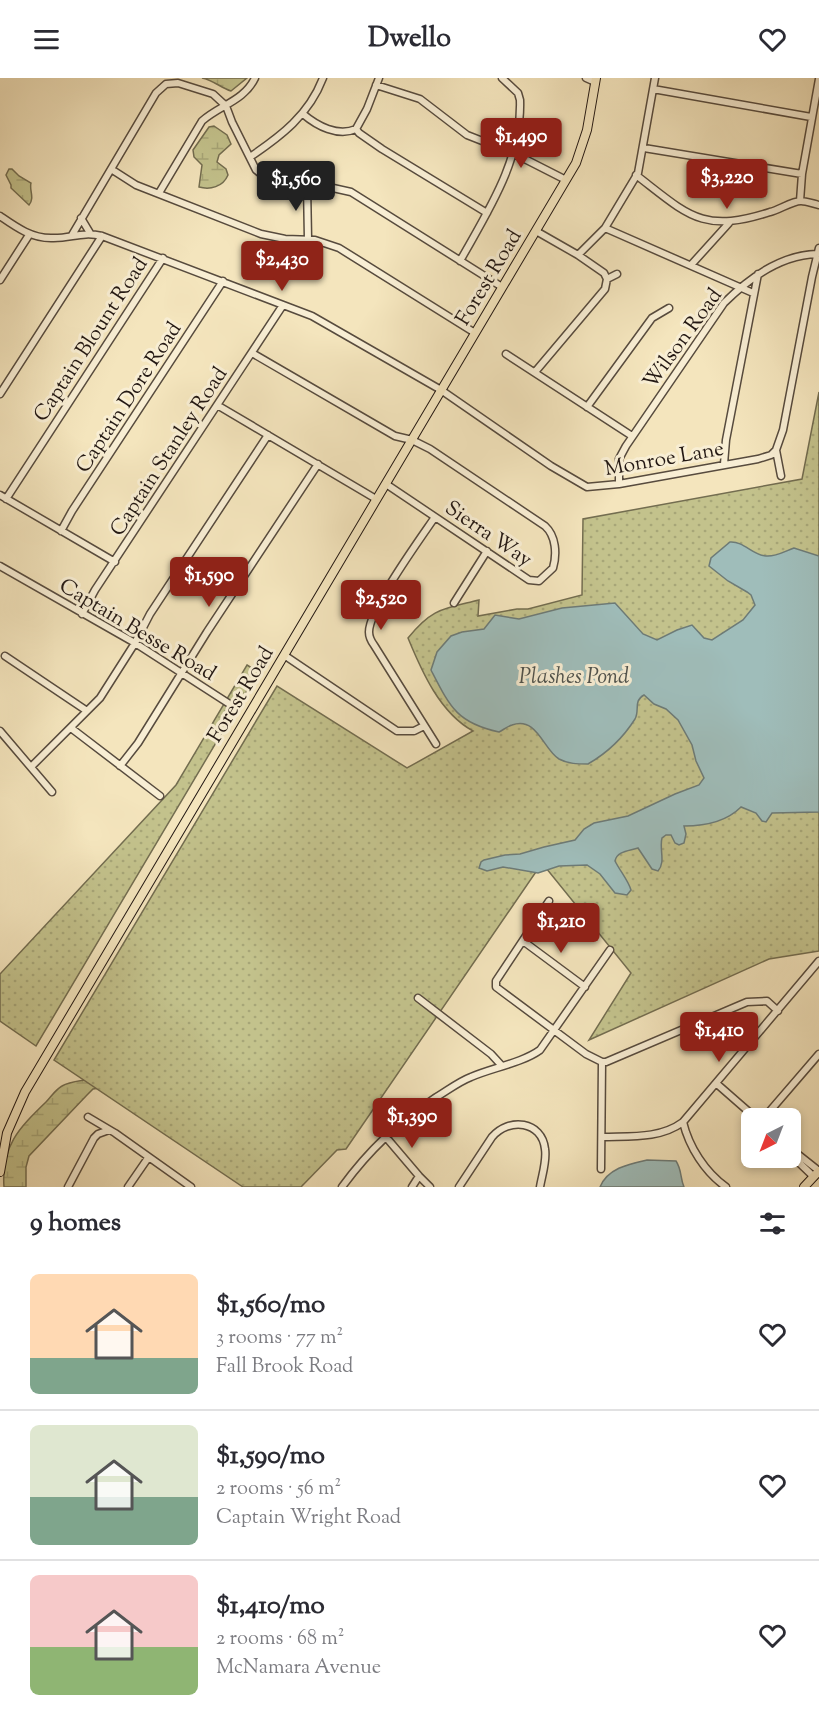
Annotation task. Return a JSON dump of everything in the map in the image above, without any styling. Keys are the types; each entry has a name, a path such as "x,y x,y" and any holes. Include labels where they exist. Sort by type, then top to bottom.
{"main road":[{"name":"Forest Road","path":"0,1172 7,1133 25,1092 566,180 584,142 596,80"},
{"path":"804,1187 817,1174"}],"street":[{"path":"159,193 202,121 246,93 255,78"},
{"path":"250,157 284,134 303,114 318,91 323,78"},
{"path":"460,261 501,188 513,153 520,100 518,93 502,78"},
{"path":"586,78 596,80"},
{"path":"578,255 605,228 636,175 644,148 655,78"},
{"path":"800,201 802,174 819,79"},
{"path":"72,235 150,100 161,87 178,82 213,94 226,106 260,175 285,186 334,187 351,192 502,287"},
{"path":"303,114 316,124 329,129 342,132 356,129 368,109 377,82 420,99 459,131 513,153 566,180"},
{"path":"653,89 811,117"},
{"path":"356,129 358,133 487,213"},
{"path":"644,148 802,174"},
{"path":"111,169 136,185 261,234 285,239 308,239 339,248 476,333"},
{"path":"636,175 694,216 716,222 729,222 768,213 800,201 819,205"},
{"path":"307,185 308,239"},
{"path":"0,216 29,235 51,238 90,233 81,218"},
{"path":"691,265 729,222"},
{"path":"605,228 753,293"},
{"path":"535,372 605,289 607,279 604,273 578,255 536,231"},
{"name":"Monroe Lane","path":"90,233 163,258 312,316 441,390 581,484 594,487 618,484 768,456 776,450"},
{"path":"0,280 29,235"},
{"path":"0,394 102,237"},
{"path":"782,476 776,450 783,430 818,251"},
{"name":"Wilson Road","path":"618,484 619,459 632,436 724,303 738,288 759,274 783,261 818,251"},
{"name":"Captain Blount Road","path":"3,497 163,258"},
{"path":"607,279 617,274"},
{"path":"724,464 726,440 753,293 759,274"},
{"name":"Captain Dore Road","path":"61,531 223,281"},
{"name":"Captain Stanley Road","path":"82,614 95,590 283,305"},
{"path":"587,407 652,318 669,308"},
{"path":"252,353 394,436 412,440"},
{"path":"506,354 632,436"},
{"path":"217,405 376,499"},
{"path":"31,767 100,698 135,643 150,614 268,435"},
{"name":"Sierra Way","path":"386,484 522,576 535,581 543,579 555,564 551,531 430,449 412,440"},
{"path":"120,766 138,743 181,672 318,464"},
{"path":"3,497 115,562"},
{"path":"435,517 410,552 373,616 369,632 374,645 436,744"},
{"path":"454,603 487,551"},
{"name":"Captain Besse Road","path":"0,566 135,643 228,703"},
{"path":"284,655 397,731 414,731 424,726"},
{"path":"5,656 87,711"},
{"path":"71,728 160,796"},
{"path":"0,731 52,792"},
{"path":"549,901 495,981 496,987 586,1054 602,1062 747,1002 767,1001 778,1011"},
{"path":"523,941 585,987"},
{"path":"342,1187 365,1156 401,1122 470,1077 536,1053 610,950"},
{"path":"603,1137 656,1134 673,1129 683,1122 819,962"},
{"path":"418,998 491,1054 502,1066"},
{"path":"772,1108 819,1054"},
{"path":"601,1169 602,1062"},
{"path":"717,1084 744,1108"},
{"path":"88,1117 191,1187"},
{"path":"683,1122 685,1132 707,1170 714,1179 726,1187"},
{"path":"459,1187 498,1130 513,1124 530,1127 544,1143 545,1152 540,1187"},
{"path":"68,1187 94,1138 109,1130"},
{"path":"385,1136 430,1187"},
{"path":"128,1187 148,1158"},
{"path":"801,1159 817,1174"},
{"path":"801,1162 817,1174"},
{"path":"412,1187 419,1176"}],"green space":[{"path":"202,78 247,78 231,91"},
{"path":"214,126 227,135 231,144 219,155 217,162 226,169 228,175 216,187 199,187 202,165 194,157 193,150 209,127"},
{"path":"9,169 31,183 32,200 29,205 11,188 6,175"},
{"path":"819,392 819,951 769,959 589,1040 631,973 542,863 346,1149 337,1150 301,1187 243,1187 54,1060 277,686 407,768 473,731 451,714 426,678 408,638 416,628 439,611 479,600 478,616 528,609 582,595 583,519 802,479"},
{"path":"247,665 258,672 36,1046 0,1021 0,974 176,785"},
{"path":"90,1079 100,1088 93,1089 29,1156 26,1167 26,1187 4,1187 4,1173 9,1149 20,1130 60,1088 68,1083"}],"water":[{"name":"Plashes Pond","path":"730,542 735,542 766,556 777,555 794,548 819,556 819,812 772,813 766,822 762,821 756,813 741,807 715,822 684,826 686,834 684,843 679,845 675,843 671,835 662,838 662,864 658,871 652,869 638,848 618,855 615,861 631,890 627,895 615,893 600,874 587,865 559,866 538,873 503,867 487,871 479,868 484,860 520,854 575,840 584,829 594,823 628,816 699,785 704,778 692,745 678,720 644,695 639,700 635,719 625,732 602,755 588,764 569,763 559,759 528,725 521,723 512,725 499,732 473,724 456,712 431,670 437,652 451,636 484,629 495,615 519,619 562,608 615,603 643,634 657,640 692,625 704,638 712,640 743,620 755,605 751,595 709,566 711,558"},
{"path":"647,1160 676,1161 684,1187 600,1187 608,1175 614,1171 626,1165"}]}
